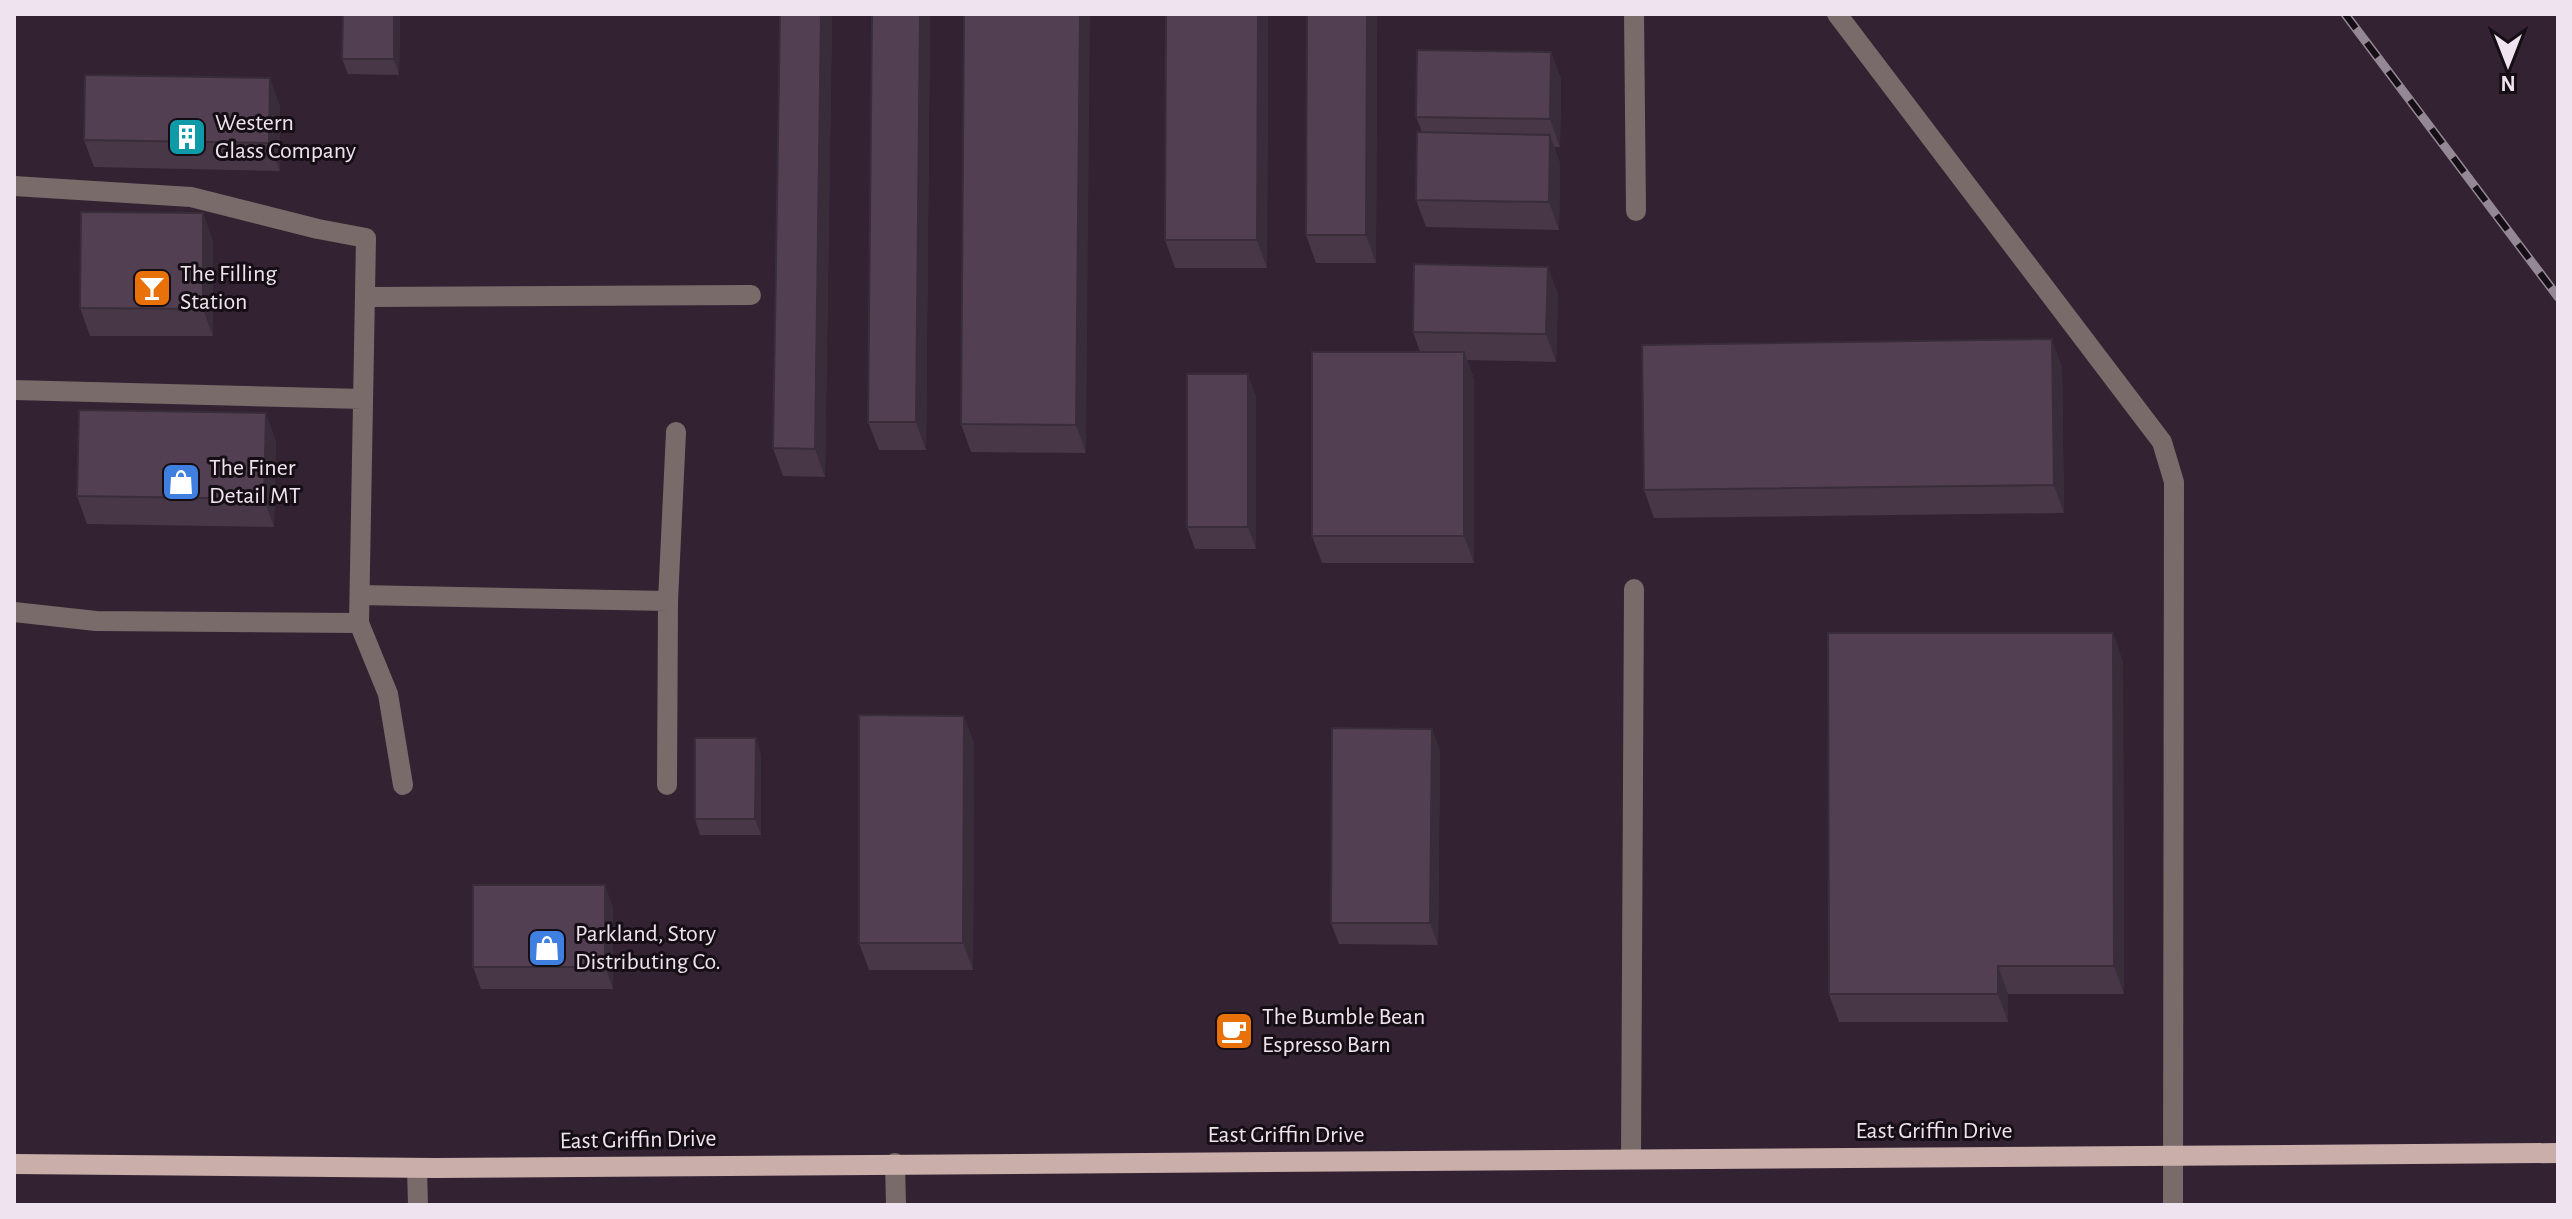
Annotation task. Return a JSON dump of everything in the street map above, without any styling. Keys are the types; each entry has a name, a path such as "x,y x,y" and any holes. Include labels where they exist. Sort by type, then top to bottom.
{"main road":[{"name":"East Griffin Drive","path":"14,1164 417,1168 2558,1153"}],"street":[{"path":"1634,14 1636,211"},
{"path":"1837,14 2162,442 2174,482 2173,1205"},
{"path":"14,186 191,197 366,238 359,623 388,694 403,785"},
{"path":"367,297 751,295"},
{"path":"14,390 363,399"},
{"path":"667,785 668,601 676,432"},
{"path":"1631,1159 1634,589"},
{"path":"360,595 668,601"},
{"path":"14,612 96,621 359,623"},
{"path":"895,1163 896,1205"},
{"path":"417,1168 418,1205"}],"building":[{"path":"343,14 394,14 394,59 342,59"},
{"path":"780,14 821,14 815,449 773,448"},
{"path":"872,14 920,14 916,422 868,422"},
{"path":"964,14 1080,14 1076,425 961,424"},
{"path":"1166,14 1258,14 1257,240 1165,240"},
{"path":"1307,14 1367,14 1366,235 1306,235"},
{"path":"1417,50 1551,52 1550,119 1416,117"},
{"path":"85,75 270,78 269,143 84,140"},
{"path":"1417,132 1550,135 1549,202 1416,200"},
{"name":"The Filling Station","path":"81,212 203,213 203,309 80,308"},
{"path":"1414,264 1548,267 1546,334 1413,332"},
{"path":"2052,339 2054,485 1644,490 1642,345"},
{"path":"1312,352 1464,352 1464,536 1312,536"},
{"path":"1187,374 1248,374 1248,527 1187,527"},
{"name":"The Finer Detail MT","path":"79,410 266,413 264,499 77,496"},
{"path":"1828,633 2113,633 2114,966 1998,966 1998,994 1829,994"},
{"path":"859,715 964,716 963,943 859,943"},
{"path":"1332,728 1432,729 1430,923 1331,923"},
{"path":"695,738 756,738 755,819 695,819"},
{"name":"Parkland, Story Distributing Co.","path":"473,885 605,885 605,967 473,967"}],"railway":[{"path":"2345,14 2558,297"}],"place":[{"name":"Western Glass Company","path":"187,137"},
{"name":"The Filling Station","path":"152,288"},
{"name":"The Finer Detail MT","path":"181,482"},
{"name":"Parkland, Story Distributing Co.","path":"547,948"},
{"name":"The Bumble Bean Espresso Barn","path":"1234,1031"}]}
